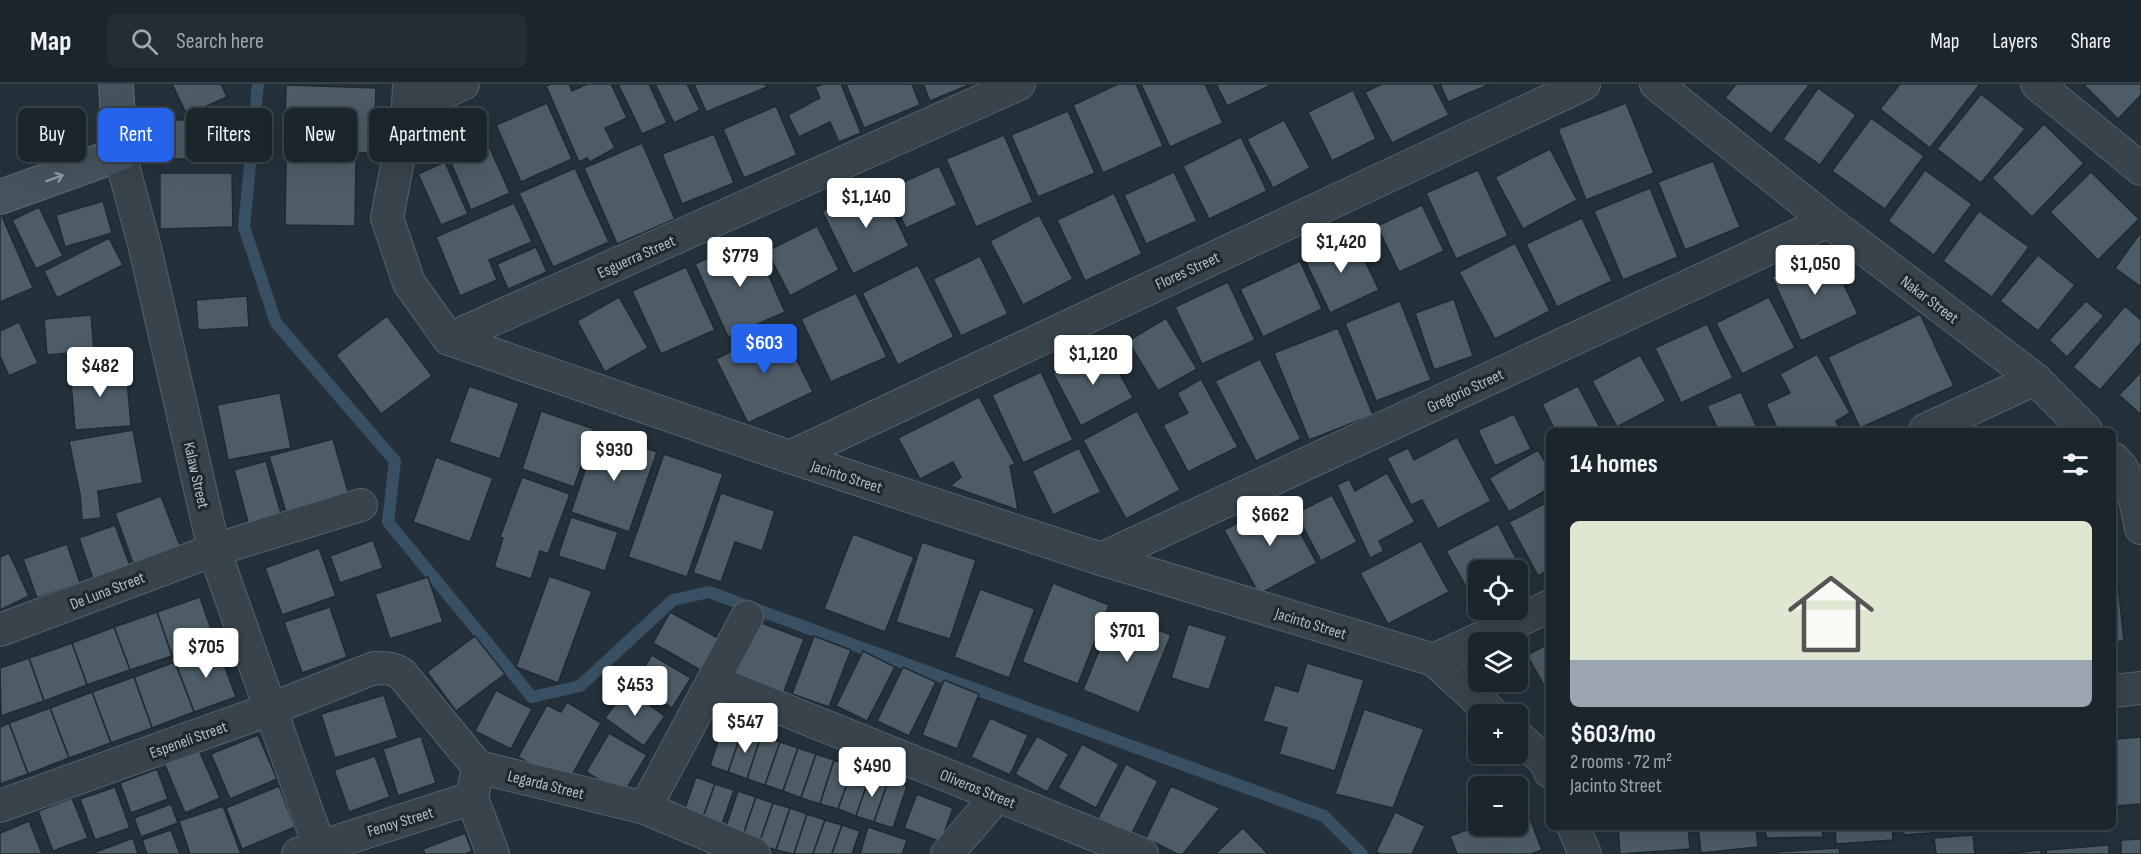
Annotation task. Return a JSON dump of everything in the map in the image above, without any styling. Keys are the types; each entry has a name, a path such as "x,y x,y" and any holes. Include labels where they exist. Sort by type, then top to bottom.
{"main road":[{"name":"Kalaw Street","path":"116,84 117,108"},
{"path":"0,197 98,162"}],"street":[{"path":"449,339 410,283 387,218 409,96 463,84"},
{"name":"Esguerra Street","path":"449,339 1019,84"},
{"name":"Flores Street","path":"789,457 1584,84"},
{"name":"Nakar Street","path":"1656,84 1828,221 2035,379 2084,428"},
{"path":"2037,84 2141,169"},
{"name":"Kalaw Street","path":"122,162 145,248 214,550 271,709 313,851"},
{"name":"Gregorio Street","path":"1101,560 1828,221"},
{"name":"Jacinto Street","path":"449,339 789,457 1101,560 1434,660 1482,704"},
{"path":"1929,428 2035,379"},
{"path":"2116,461 2131,482 2141,528"},
{"name":"De Luna Street","path":"0,630 214,550 361,505"},
{"path":"1434,660 1546,608"},
{"path":"645,808 747,617"},
{"name":"Espeneli Street","path":"0,806 271,709 375,668 395,669 402,674 478,767"},
{"name":"Oliveros Street","path":"713,681 1142,854"},
{"path":"2116,691 2141,688"},
{"path":"1528,746 1546,762"},
{"path":"478,767 472,798 492,854"},
{"name":"Legarda Street","path":"478,767 645,808 754,854"},
{"path":"947,854 997,796"},
{"name":"Fenoy Street","path":"313,851 472,798"},
{"path":"1575,830 1585,854"}],"building":[{"path":"172,84 221,84 227,97 203,108 186,108 186,113"},
{"path":"569,84 572,91 587,84 611,84 627,118 605,128 615,148 590,162 587,158 579,162 546,86"},
{"path":"618,84 649,84 667,123 642,134"},
{"path":"655,84 687,84 700,110 674,123"},
{"path":"694,84 765,84 767,87 706,112"},
{"path":"823,84 841,84 861,133 839,142 830,122 799,137 788,115 820,98 815,87"},
{"path":"846,84 912,84 920,105 864,128"},
{"path":"923,84 971,84 930,101"},
{"path":"1118,84 1136,84 1163,146 1103,173 1073,105"},
{"path":"1141,84 1205,84 1223,123 1170,147"},
{"path":"1216,84 1273,84 1227,106"},
{"path":"1382,84 1433,84 1449,115 1392,143 1365,92"},
{"path":"1440,84 1490,84 1448,102"},
{"path":"1736,84 1810,84 1771,134 1725,98"},
{"path":"1900,84 1980,84 1930,148 1880,109"},
{"path":"2083,84 2141,84 2141,95 2118,119"},
{"path":"286,85 376,88 375,108 369,108 369,153 357,153 357,108 285,108"},
{"path":"1818,88 1856,115 1820,165 1783,139"},
{"path":"1353,90 1376,139 1332,161 1308,112"},
{"path":"1981,94 2025,129 1981,183 1937,149"},
{"path":"547,103 572,159 521,182 496,125"},
{"path":"1626,103 1654,173 1586,200 1558,129"},
{"path":"776,106 797,155 744,178 723,129"},
{"path":"1068,111 1095,173 1038,197 1011,135"},
{"path":"1871,118 1924,156 1885,209 1832,171"},
{"path":"174,120 186,120 186,159 174,159"},
{"path":"1284,120 1310,168 1273,188 1247,139"},
{"path":"2044,124 2084,163 2032,217 1992,178"},
{"path":"714,134 734,183 682,204 662,154"},
{"path":"1004,135 1033,202 976,227 946,159"},
{"path":"1241,137 1267,191 1209,219 1183,166"},
{"path":"487,141 510,193 471,210 451,162 487,162"},
{"path":"642,143 675,219 617,244 584,168"},
{"path":"1550,149 1577,200 1523,229 1495,177"},
{"path":"1713,161 1740,227 1685,250 1658,182"},
{"path":"286,162 356,162 355,226 285,225"},
{"path":"445,162 468,214 441,225 418,174"},
{"path":"939,166 957,205 906,228 888,189"},
{"path":"575,168 609,242 553,267 519,193"},
{"path":"1478,170 1508,236 1456,259 1426,193"},
{"path":"1925,170 1972,204 1934,255 1888,221"},
{"path":"1174,172 1197,221 1146,244 1124,195"},
{"path":"2091,172 2139,219 2098,260 2050,212"},
{"path":"160,173 232,173 233,227 160,229"},
{"path":"879,184 909,246 853,274 822,211"},
{"path":"1650,188 1678,257 1623,280 1594,211"},
{"path":"1114,193 1142,254 1085,281 1057,220"},
{"path":"103,201 112,233 65,247 56,215"},
{"path":"514,203 532,242 489,260 497,280 460,296 436,237"},
{"path":"1422,205 1444,251 1399,272 1377,226"},
{"path":"39,207 63,256 36,269 12,220"},
{"path":"1979,211 2029,247 1992,297 1943,261"},
{"path":"0,215 33,288 0,302"},
{"path":"1039,215 1073,279 1023,305 990,241"},
{"path":"1582,218 1612,281 1557,307 1526,244"},
{"path":"817,226 839,270 790,296 767,251"},
{"path":"2141,232 2141,287 2115,268"},
{"path":"1353,236 1379,290 1330,313 1304,258"},
{"path":"109,238 123,265 57,298 44,271"},
{"path":"752,238 785,312 728,337 695,264"},
{"path":"1515,243 1550,311 1495,339 1459,272"},
{"path":"536,247 547,272 508,289 497,264"},
{"path":"1828,251 1858,314 1801,341 1772,277"},
{"path":"2038,255 2075,285 2038,331 2000,301"},
{"path":"980,256 1008,314 961,336 933,279"},
{"path":"1300,261 1322,309 1263,337 1240,289"},
{"path":"918,265 954,337 898,365 862,293"},
{"path":"686,267 715,330 661,354 632,291"},
{"path":"1228,282 1255,340 1202,364 1175,307"},
{"path":"856,293 887,357 831,382 801,319"},
{"path":"247,296 249,327 198,330 196,300"},
{"path":"619,297 648,348 605,372 577,321"},
{"path":"1769,297 1795,348 1742,374 1716,323"},
{"path":"1454,299 1473,356 1434,370 1415,313"},
{"path":"1400,301 1431,380 1376,401 1345,323"},
{"path":"2086,301 2104,316 2067,357 2049,340"},
{"path":"2125,306 2141,320 2141,343 2100,390 2073,367"},
{"path":"1920,314 1954,386 1860,428 1828,357"},
{"path":"91,315 94,351 47,355 44,319"},
{"path":"387,316 432,376 381,414 336,355"},
{"path":"1166,318 1197,369 1158,391 1128,341"},
{"path":"19,322 38,363 9,376 0,356 0,331"},
{"path":"1707,324 1733,378 1681,403 1655,348"},
{"path":"780,327 813,392 748,423 716,359"},
{"path":"1338,328 1373,415 1309,440 1274,353"},
{"path":"1104,345 1133,398 1081,426 1053,373"},
{"path":"1817,354 1850,413 1836,421 1839,428 1777,428 1766,404 1790,393 1780,374"},
{"path":"1640,355 1666,401 1617,427 1592,381"},
{"path":"1260,359 1301,439 1256,461 1215,381"},
{"path":"126,367 131,426 75,430 70,371"},
{"path":"1041,372 1073,440 1023,463 992,395"},
{"path":"2141,372 2141,415 2119,395"},
{"path":"1201,379 1238,447 1188,472 1163,425 1188,413 1177,393"},
{"path":"469,386 519,403 500,459 449,442"},
{"path":"1578,386 1600,428 1554,428 1542,404"},
{"path":"1741,392 1757,428 1717,428 1707,406"},
{"path":"280,393 291,448 228,460 217,405"},
{"path":"979,397 1015,464 1010,466 1018,510 950,486 961,477 953,462 920,479 898,438"},
{"path":"541,411 594,429 574,487 522,469"},
{"path":"1137,411 1180,490 1126,519 1083,440"},
{"path":"1514,414 1531,449 1495,466 1478,430"},
{"path":"133,430 143,483 98,491 101,518 82,520 80,494 69,441"},
{"path":"598,432 657,452 629,532 571,512"},
{"path":"1457,437 1491,501 1438,529 1422,500 1411,505 1387,458 1408,448 1414,460"},
{"path":"333,439 349,495 286,512 269,456"},
{"path":"1079,448 1101,492 1053,515 1032,471"},
{"path":"1538,450 1546,463 1546,490 1509,512 1489,478"},
{"path":"664,454 723,474 687,577 628,557"},
{"path":"436,457 493,478 470,542 413,522"},
{"path":"266,461 282,517 249,526 234,470"},
{"path":"1387,473 1415,522 1379,541 1384,551 1370,558 1337,485 1349,479 1355,491"},
{"path":"522,477 570,494 548,554 540,551 531,579 494,567 503,538 500,537"},
{"path":"721,493 775,511 762,551 735,542 721,582 693,573"},
{"path":"1332,495 1357,542 1321,561 1296,513"},
{"path":"161,496 180,546 133,563 115,513"},
{"path":"1281,499 1317,563 1259,594 1224,530"},
{"path":"1546,503 1546,571 1538,576 1509,522"},
{"path":"571,517 618,532 605,571 558,556"},
{"path":"1498,524 1517,560 1468,560 1468,590 1446,551"},
{"path":"115,525 130,566 93,579 79,538"},
{"path":"853,534 914,557 885,632 824,609"},
{"path":"373,540 383,568 340,583 330,556"},
{"path":"1421,541 1449,592 1388,624 1360,573"},
{"path":"922,542 976,560 950,639 896,622"},
{"path":"67,544 80,583 37,598 23,559"},
{"path":"319,548 336,596 282,615 265,568"},
{"path":"9,553 29,596 0,610 0,557"},
{"path":"549,576 592,591 558,683 516,667"},
{"path":"428,577 443,622 390,639 375,594"},
{"path":"1053,583 1109,605 1078,684 1022,662"},
{"path":"2116,584 2118,584 2124,641 2116,642"},
{"path":"980,589 1035,609 1009,678 954,657"},
{"path":"200,597 215,641 172,656 157,612"},
{"path":"330,607 347,657 302,673 284,622"},
{"path":"157,612 172,656 130,670 114,627"},
{"path":"670,612 720,639 702,671 653,643"},
{"path":"1114,613 1171,635 1139,713 1083,690"},
{"path":"756,621 804,639 783,694 735,676"},
{"path":"1188,624 1227,636 1209,690 1171,678"},
{"path":"114,627 130,670 87,685 72,643"},
{"path":"475,636 505,674 456,711 427,672"},
{"path":"814,636 851,650 829,707 792,694"},
{"path":"72,643 87,685 44,701 29,658"},
{"path":"1546,645 1546,689 1528,654"},
{"path":"217,646 236,697 194,712 175,662"},
{"path":"863,651 895,667 867,721 836,706"},
{"path":"652,655 691,678 672,708 633,684"},
{"path":"29,658 44,701 1,716 0,668"},
{"path":"175,662 194,712 152,728 134,677"},
{"path":"1307,663 1364,680 1335,771 1279,754 1287,728 1263,721 1275,685 1298,692"},
{"path":"903,667 936,682 909,736 877,721"},
{"path":"134,677 152,728 111,743 92,692"},
{"path":"944,680 979,694 957,749 922,735"},
{"path":"626,689 665,716 644,746 605,718"},
{"path":"496,690 532,709 511,749 475,731"},
{"path":"92,692 111,743 69,758 50,708"},
{"path":"384,695 398,738 335,758 321,714"},
{"path":"567,702 601,723 567,784 518,757 547,705 561,712"},
{"path":"50,708 69,758 28,774 9,723"},
{"path":"1364,709 1424,729 1393,808 1335,794"},
{"path":"990,718 1028,735 1010,775 971,757"},
{"path":"9,723 28,774 0,784 0,727"},
{"path":"724,723 743,729 728,772 710,766"},
{"path":"743,729 761,736 747,779 728,772"},
{"path":"609,733 647,755 623,794 586,772"},
{"path":"258,735 277,779 230,799 211,754"},
{"path":"421,736 436,783 398,796 383,749"},
{"path":"761,736 780,742 765,785 747,779"},
{"path":"1037,736 1069,754 1047,792 1015,774"},
{"path":"2141,737 2141,804 2116,806 2116,739"},
{"path":"780,742 798,748 783,791 765,785"},
{"path":"1082,744 1119,764 1096,808 1058,788"},
{"path":"198,748 220,798 185,813 164,763"},
{"path":"798,748 816,754 801,798 783,791"},
{"path":"816,754 834,760 820,804 801,798"},
{"path":"375,756 390,797 349,812 334,770"},
{"path":"834,760 853,767 838,809 820,804"},
{"path":"1126,764 1158,781 1131,835 1098,818"},
{"path":"853,767 871,773 856,816 838,809"},
{"path":"157,769 168,799 131,813 120,783"},
{"path":"871,773 889,779 874,822 856,816"},
{"path":"696,777 715,784 702,820 683,814"},
{"path":"889,779 907,786 893,828 874,822"},
{"path":"715,784 734,790 721,827 702,820"},
{"path":"279,786 295,827 242,849 226,808"},
{"path":"1171,786 1220,808 1183,854 1177,854 1146,838"},
{"path":"115,787 130,828 95,840 80,799"},
{"path":"738,791 756,797 742,838 724,832"},
{"path":"917,794 953,808 941,842 904,828"},
{"path":"756,797 773,803 759,844 742,838"},
{"path":"72,798 88,838 53,851 38,811"},
{"path":"773,803 790,808 776,850 759,844"},
{"path":"171,804 178,823 141,837 134,818"},
{"path":"223,806 241,854 190,854 179,821"},
{"path":"790,808 807,814 794,854 776,850"},
{"path":"1395,812 1425,826 1412,854 1376,852"},
{"path":"1528,813 1542,850 1531,854 1457,854 1450,836 1468,829 1468,836 1528,836"},
{"path":"807,814 825,820 813,854 794,854"},
{"path":"825,820 842,825 832,854 813,854"},
{"path":"29,821 42,854 0,854 0,833"},
{"path":"842,825 860,831 852,854 832,854"},
{"path":"868,827 907,840 902,854 860,854"},
{"path":"1243,828 1268,854 1215,854"},
{"path":"171,830 180,854 147,854 142,840"},
{"path":"1618,830 1688,830 1690,849 1620,854"},
{"path":"1698,830 1756,830 1758,847 1701,853"},
{"path":"1765,830 1822,830 1823,837 1766,838"},
{"path":"1835,830 1892,830 1893,840 1836,844"},
{"path":"1904,830 1967,830 1904,835"},
{"path":"465,833 472,851 465,854 425,854 423,849"},
{"path":"1973,835 1975,854 1936,854 1934,838"},
{"path":"133,838 138,854 93,853"},
{"path":"2141,839 2141,854 2121,854 2121,840"},
{"path":"2109,845 2109,854 2046,854 2046,850"},
{"path":"1839,848 1840,854 1774,854 1774,852"},
{"path":"2041,850 2041,854 2005,854"}],"waterway":[{"path":"258,84 244,227 276,323 395,461 388,522 532,697 580,686 673,600 709,592 1324,816 1362,854"}]}
